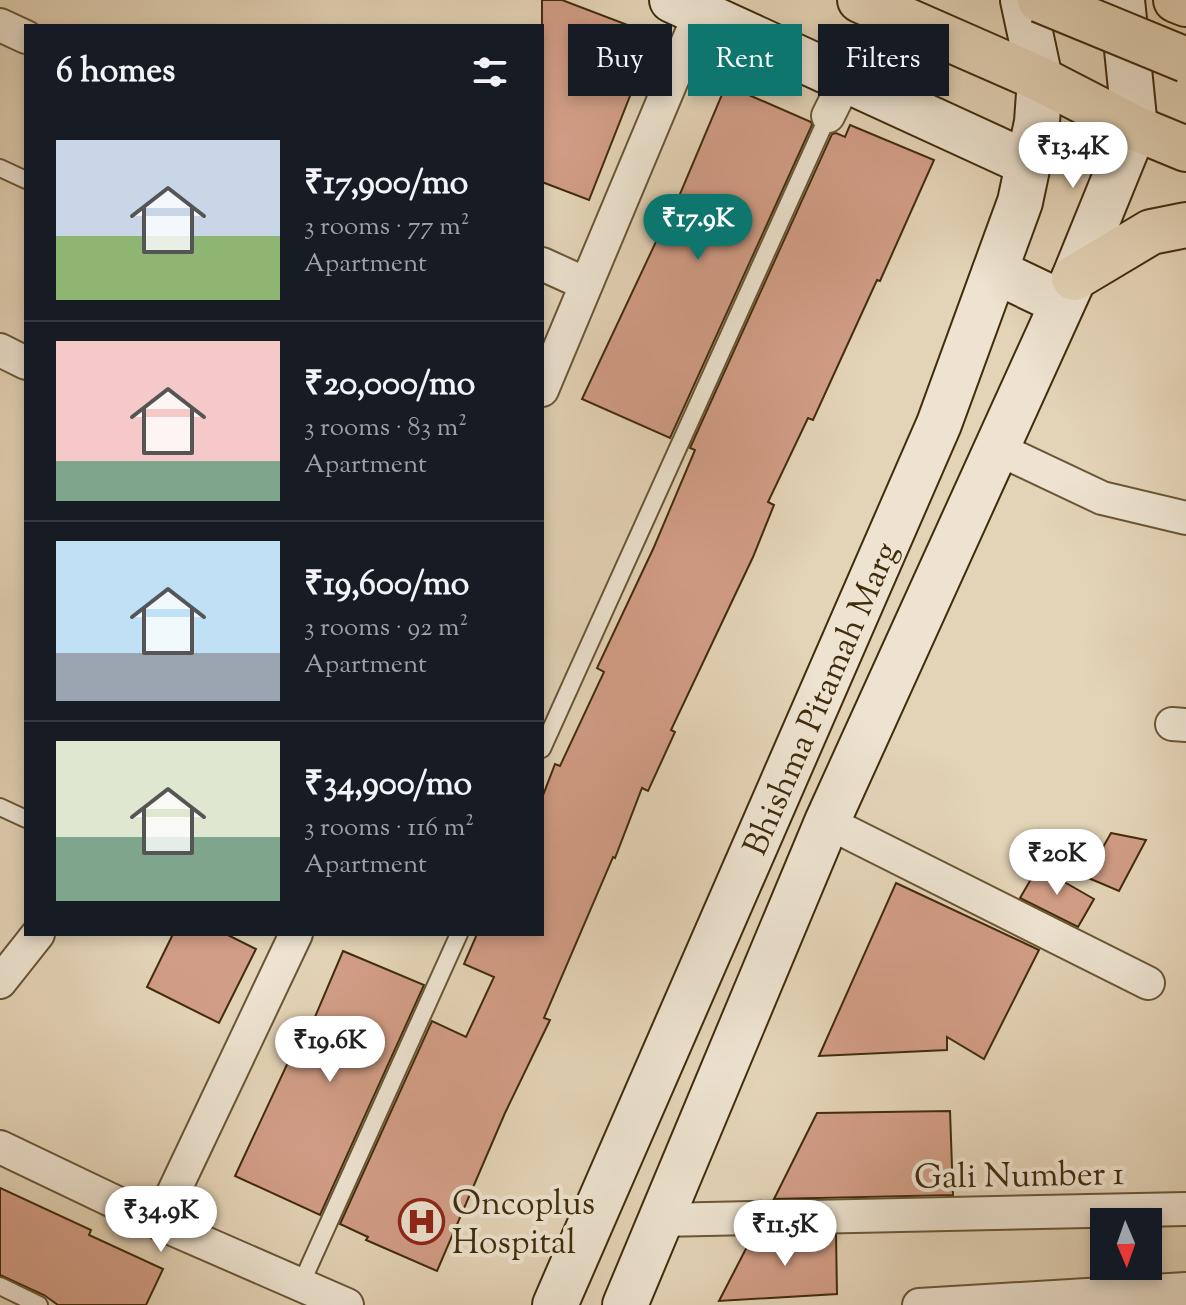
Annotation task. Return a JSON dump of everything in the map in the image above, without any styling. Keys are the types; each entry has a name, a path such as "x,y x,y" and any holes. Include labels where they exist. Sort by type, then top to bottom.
{"main road":[{"path":"860,0 1040,79 1135,128 1186,149"},
{"name":"Bhishma Pitamah Marg","path":"555,1305 939,424 1020,202 1037,122 1040,79 1023,0"},
{"path":"1040,0 1186,60"},
{"path":"1122,0 1135,128"},
{"path":"1176,0 1186,4"},
{"path":"686,6 837,98 1027,163"},
{"name":"Bhishma Pitamah Marg","path":"625,1305 827,822 1068,290 1135,128"},
{"path":"995,271 1068,290 1151,232 1186,225"}],"street":[{"path":"544,385 586,284 686,6"},
{"path":"0,25 24,36"},
{"path":"544,265 586,284"},
{"path":"0,350 24,362"},
{"path":"996,448 1102,498 1186,518"},
{"path":"827,822 1148,983"},
{"path":"0,982 36,936"},
{"path":"159,1223 294,936"},
{"path":"0,1147 159,1223 347,1305"},
{"name":"Gali Number 1","path":"661,1220 1186,1209"},
{"path":"919,1305 1186,1289"}],"lane":[{"path":"544,745 837,98"},
{"path":"0,168 24,179"},
{"path":"0,807 24,818"},
{"path":"301,1284 458,936"},
{"path":"0,1286 39,1305"}],"building":[{"path":"542,0 562,0 625,24 568,24 568,96 630,96 589,200 544,183"},
{"path":"721,96 751,96 811,122 670,438 582,399 661,231 664,232"},
{"path":"850,125 934,160 813,420 808,418 768,502 774,505 753,557 671,730 675,732 648,791 642,788 615,858 544,1018 550,1020 505,1113 437,1271 366,1240 368,1237 340,1224 432,1021 466,1037 494,977 464,964 476,936 544,936 544,793 555,764 560,766 604,672 597,668 654,547 695,450 690,448 832,134 845,137"},
{"path":"1111,833 1146,840 1119,891 1086,877"},
{"path":"1038,867 1094,899 1078,927 1020,898"},
{"path":"896,883 1039,950 984,1059 947,1037 947,1050 819,1056"},
{"path":"172,936 230,936 256,949 219,1023 147,987"},
{"path":"343,951 424,985 320,1215 235,1176 304,1028 309,1031"},
{"path":"950,1111 953,1195 774,1199 817,1113"},
{"path":"0,1188 91,1230 89,1235 163,1269 146,1305 58,1305 44,1295 0,1275"},
{"path":"836,1235 837,1294 719,1301 752,1237"}],"place":[{"name":"Oncoplus Hospital","path":"421,1222"}]}
